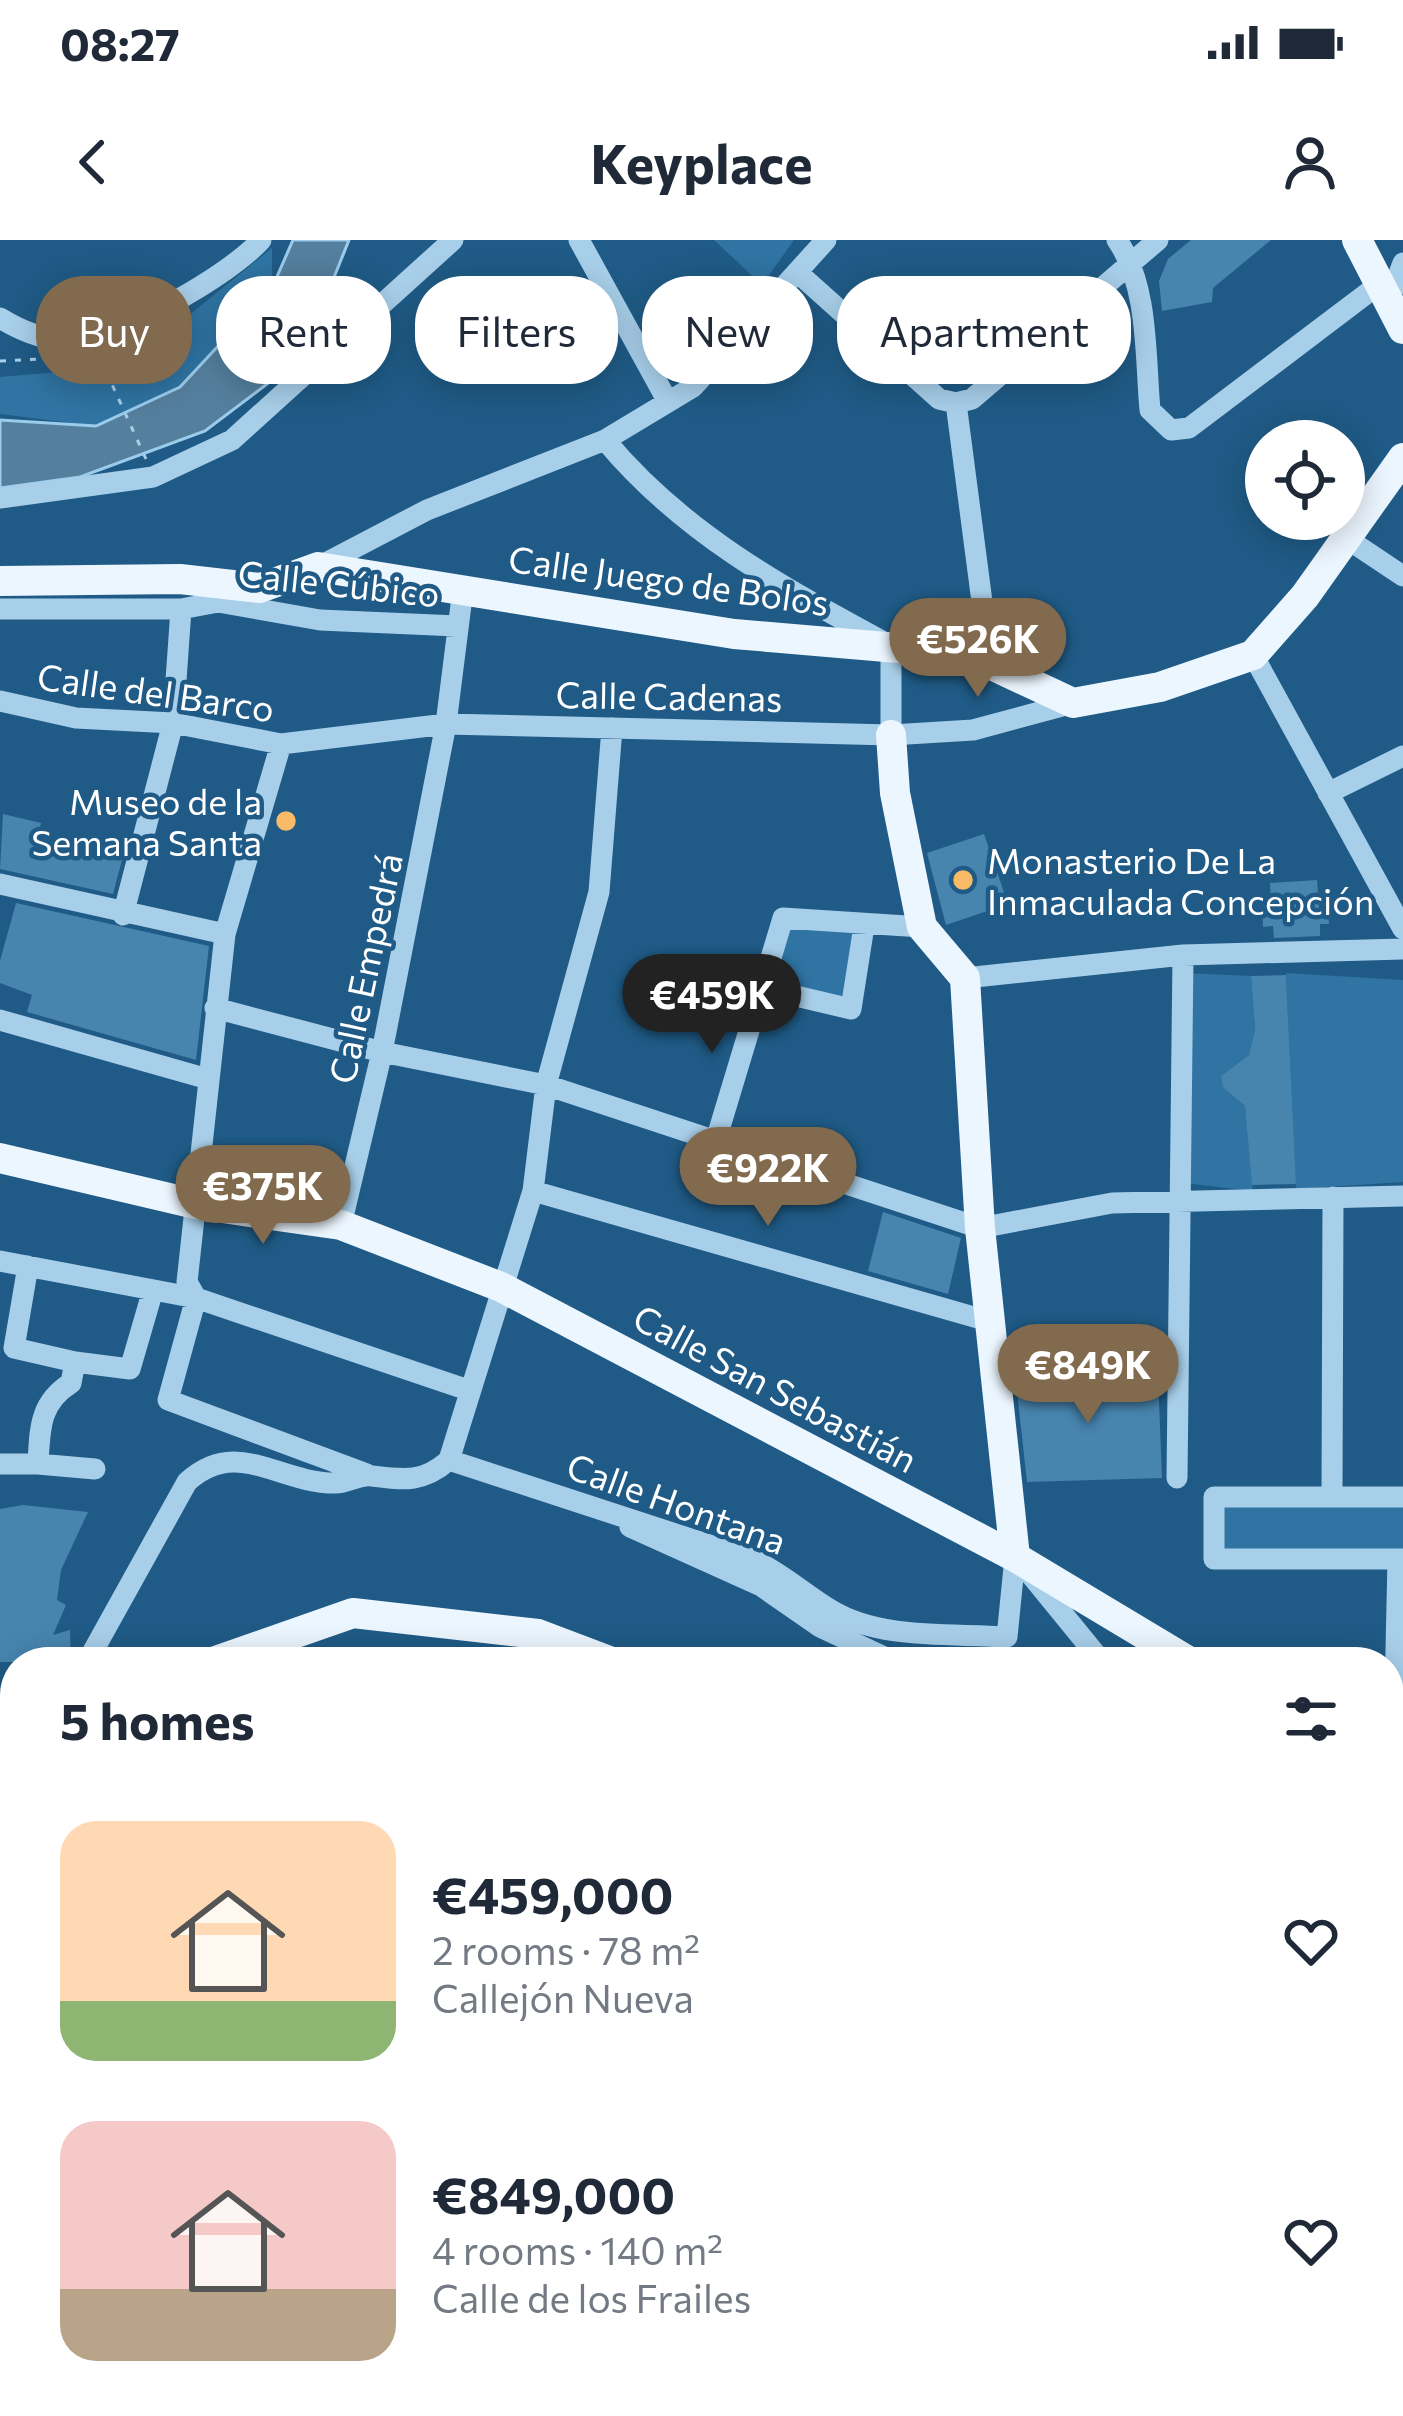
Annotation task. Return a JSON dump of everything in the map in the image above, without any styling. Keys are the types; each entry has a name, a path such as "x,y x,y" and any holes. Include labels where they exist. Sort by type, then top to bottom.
{"main road":[{"path":"1357,240 1390,306"},
{"path":"1365,511 1403,458"},
{"path":"1073,703 1160,687 1253,655 1344,540"},
{"path":"0,580 180,579 260,588 318,568"},
{"name":"Calle Juego de Bolos","path":"318,568 734,634 968,654 1073,703"},
{"path":"891,735 895,793 922,927 965,978 988,1321 1015,1557"},
{"name":"Calle San Sebastián","path":"0,1158 195,1204 341,1225 501,1287 1015,1557 1165,1647"},
{"path":"256,1647 353,1613 538,1634 572,1647"}],"street":[{"path":"0,318 47,338 89,338 217,278 261,240"},
{"path":"0,498 153,477 232,440 453,240"},
{"path":"579,240 668,402"},
{"path":"318,568 427,510 557,454 605,440 693,387 826,240"},
{"path":"1117,240 1132,261 1150,410 1171,430 1189,428 1390,306 1403,263"},
{"path":"797,272 939,399 956,404 972,399 1158,240"},
{"path":"956,404 990,663"},
{"path":"605,440 648,492 768,580 891,646 891,735"},
{"path":"1349,540 1403,576"},
{"name":"Calle Empedrá","path":"341,1225 382,1052 446,724 463,590"},
{"name":"Calle Cúbico","path":"0,609 181,609 218,602 320,620 457,626"},
{"path":"123,915 173,723 181,609"},
{"path":"1253,655 1403,929"},
{"name":"Calle del Barco","path":"0,701 76,718 173,723 281,744 446,724"},
{"name":"Calle Cadenas","path":"446,724 891,735 973,730 1073,703"},
{"path":"281,744 225,934 187,1282 196,1298 168,1400 397,1483 433,1474 449,1460 532,1191 546,1084 599,892 612,728"},
{"path":"1328,793 1403,756"},
{"path":"0,884 225,934"},
{"path":"716,1140 783,918 922,927"},
{"path":"762,988 851,1009 864,926"},
{"path":"965,978 1183,955 1403,950"},
{"path":"1177,1478 1183,955"},
{"path":"215,1008 382,1052 546,1084 980,1228 1112,1203 1403,1196"},
{"path":"0,1020 208,1079"},
{"path":"532,1191 988,1321"},
{"path":"1332,1497 1334,1197"},
{"path":"0,1261 196,1298 468,1390"},
{"path":"28,1266 14,1348 75,1362 130,1369 153,1290"},
{"path":"38,1464 41,1418 53,1394 71,1383 75,1362"},
{"path":"95,1647 187,1482 204,1467 224,1459 336,1483 369,1475"},
{"name":"Calle Hontana","path":"449,1460 752,1559 787,1576 833,1612 885,1630 1006,1637 1015,1557"},
{"path":"0,1464 95,1469"},
{"path":"1399,1647 1401,1559 1214,1559 1214,1497 1403,1497"},
{"path":"583,1500 652,1540 761,1586 820,1627 863,1647"},
{"path":"1015,1557 1090,1647"}],"path":[{"path":"111,384 153,477"}],"shaded area":[{"path":"293,240 349,240 335,276 277,276"},
{"path":"714,240 794,240 768,276 752,276"},
{"path":"272,248 272,276 237,276"},
{"path":"216,293 216,348 192,374 192,313"},
{"path":"216,348 216,384 267,384 205,431 80,477 0,488 0,420 96,426 183,384 192,384 192,374"},
{"path":"36,374 36,384 183,384 96,426 0,414 0,377"},
{"path":"783,918 864,926 851,1009 762,988"},
{"path":"1182,973 1251,976 1255,1029 1249,1055 1221,1076 1224,1087 1245,1106 1253,1191 1184,1183"},
{"path":"1286,973 1403,980 1403,1182 1296,1189"},
{"path":"1214,1497 1403,1497 1403,1559 1214,1559"}],"building":[{"path":"1191,240 1271,240 1213,288 1212,302 1162,311 1159,281 1168,259"},
{"path":"3,814 41,823 37,840 123,856 113,894 0,869"},
{"name":"Monasterio De La Inmaculada Concepción","path":"984,834 1008,904 946,925 927,853"},
{"path":"1317,880 1319,907 1328,907 1329,924 1320,924 1320,936 1274,938 1273,926 1263,927 1262,911 1271,910 1270,883"},
{"path":"16,903 209,946 196,1060 27,1012 32,995 0,983 0,961"},
{"path":"1286,975 1296,1184 1252,1185 1245,1106 1223,1087 1221,1076 1249,1055 1255,1029 1251,976"},
{"path":"883,1212 961,1238 948,1294 868,1271"},
{"path":"1056,1356 1057,1380 1158,1376 1162,1478 1027,1482 1014,1364"},
{"path":"23,1505 88,1512 61,1570 57,1600 66,1605 53,1635 70,1630 71,1647 0,1647 0,1509"}],"place":[{"name":"Museo de la Semana Santa","path":"286,821"},
{"name":"Monasterio De La Inmaculada Concepción","path":"963,880"}]}
